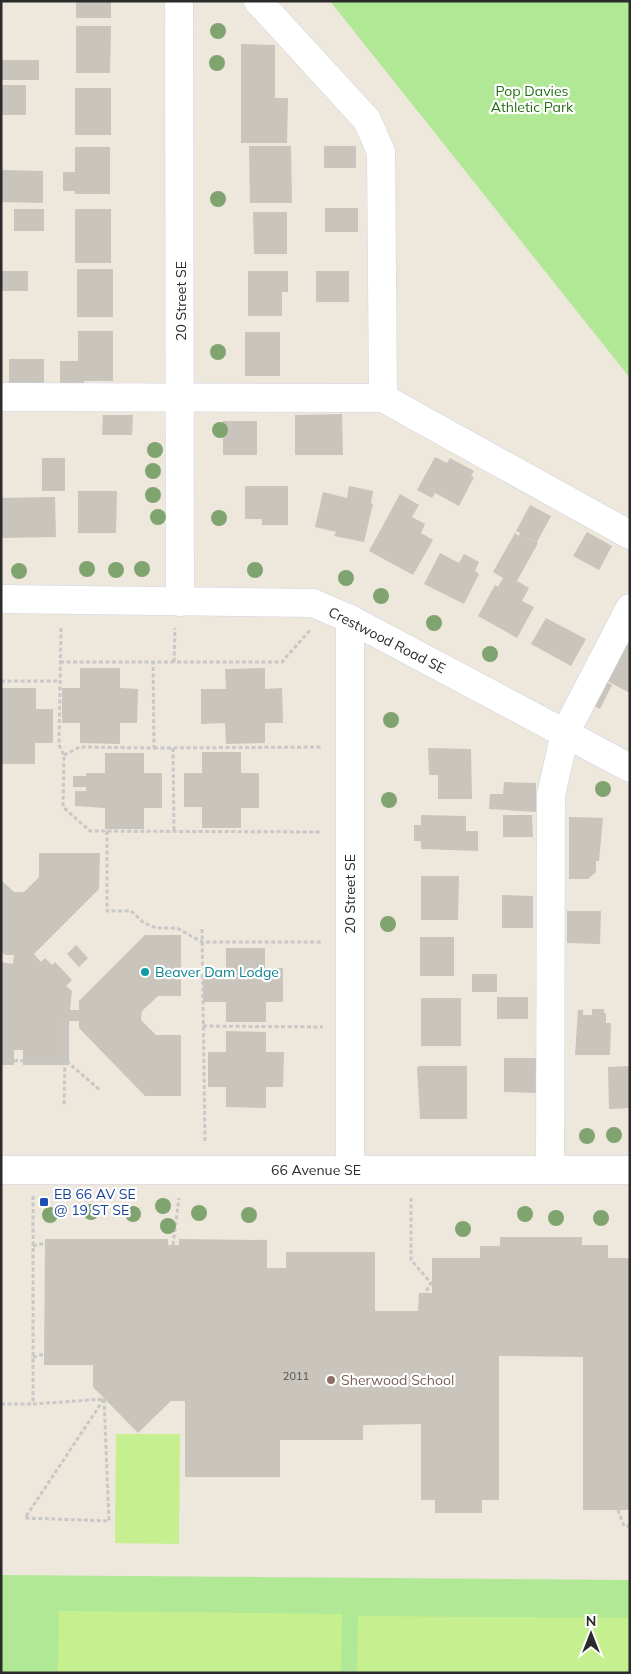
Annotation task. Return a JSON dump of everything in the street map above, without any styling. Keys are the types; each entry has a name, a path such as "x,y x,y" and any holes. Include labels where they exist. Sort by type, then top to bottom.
{"street":[{"name":"20 Street SE","path":"178,612 181,399 179,1"},
{"path":"258,1 367,120 381,152 383,176 383,398"},
{"path":"1,397 181,399 383,398 630,535"},
{"name":"Crestwood Road SE","path":"1,599 178,612 312,602 350,619 630,768"},
{"path":"550,1170 551,795 565,733 630,608"},
{"name":"20 Street SE","path":"350,619 350,1170"},
{"name":"66 Avenue SE","path":"1,1170 630,1170"}],"path":[{"path":"174,662 178,612"},
{"path":"61,621 59,745 64,755 63,807 90,831 330,832"},
{"path":"60,662 282,662 315,624"},
{"path":"153,662 154,748"},
{"path":"1,681 60,680"},
{"path":"64,755 80,747 330,746"},
{"path":"173,748 174,831"},
{"path":"107,831 107,910 131,910 144,923 156,928 177,928 202,942 331,942"},
{"path":"202,929 205,1142"},
{"path":"64,1023 64,1107"},
{"path":"203,1026 331,1027"},
{"path":"1,1061 65,1060 100,1090"},
{"path":"33,1194 33,1404"},
{"path":"173,1245 179,1194"},
{"path":"411,1194 411,1260 431,1283 425,1293"},
{"path":"33,1246 45,1243"},
{"path":"33,1357 44,1354"},
{"path":"1,1404 104,1400"},
{"path":"104,1400 110,1521 25,1518 67,1455 104,1400"},
{"path":"618,1510 624,1526 630,1526"}],"green space":[{"name":"Pop Davies Athletic Park","path":"330,1 630,1 630,378"},
{"path":"116,1434 180,1434 179,1544 115,1543"},
{"path":"1,1575 630,1580 630,1673 1,1673"},
{"path":"59,1611 342,1614 341,1673 58,1673"},
{"path":"358,1616 628,1618 628,1673 357,1673"}],"building":[{"path":"76,1 111,1 111,18 76,18"},
{"path":"76,26 111,26 110,73 76,73"},
{"path":"241,44 275,45 275,98 288,98 287,143 241,143"},
{"path":"1,60 39,60 39,80 1,80"},
{"path":"1,85 26,85 26,115 1,115"},
{"path":"75,88 111,88 111,135 75,135"},
{"path":"249,146 291,146 292,203 250,203"},
{"path":"324,146 356,146 356,168 324,168"},
{"path":"75,147 110,147 110,194 75,194 75,191 63,191 63,172 75,172"},
{"path":"1,170 43,171 43,203 1,202"},
{"path":"325,208 358,208 358,232 325,232"},
{"path":"14,209 44,209 44,231 14,231"},
{"path":"75,209 111,209 111,263 75,263"},
{"path":"253,212 287,212 287,254 254,254"},
{"path":"77,269 113,269 113,317 77,317"},
{"path":"1,271 28,271 28,291 1,291"},
{"path":"248,271 288,271 288,292 282,292 282,316 248,316"},
{"path":"316,271 349,271 349,302 316,302"},
{"path":"78,331 113,331 113,381 84,381 84,388 60,388 60,361 78,361"},
{"path":"245,332 280,332 280,376 245,376"},
{"path":"9,359 44,359 44,386 9,386"},
{"path":"342,414 343,455 295,455 295,415"},
{"path":"103,415 133,415 132,435 102,435"},
{"path":"223,421 257,421 257,455 223,455"},
{"path":"435,457 447,463 450,458 474,471 471,476 474,477 459,506 435,493 432,498 417,490"},
{"path":"42,458 65,458 65,491 42,491"},
{"path":"245,486 288,486 288,525 262,525 262,519 245,519"},
{"path":"349,486 373,491 371,503 373,504 364,542 334,536 336,532 315,527 323,492 347,498"},
{"path":"78,491 117,491 116,533 78,533"},
{"path":"400,494 419,505 412,517 425,524 421,533 433,540 413,575 369,551"},
{"path":"55,497 56,537 1,538 1,498"},
{"path":"530,505 551,516 537,542 523,535 538,543 517,581 529,588 522,601 534,607 517,638 478,616 495,585 498,587 503,578 493,572 515,533 519,536 520,533 516,531"},
{"path":"587,532 612,546 599,570 573,556"},
{"path":"440,553 459,563 464,554 479,562 475,571 479,574 464,604 424,584"},
{"path":"546,618 586,639 571,666 531,644"},
{"path":"626,644 630,645 630,693 607,681"},
{"path":"80,668 120,668 120,688 138,689 137,723 120,723 120,744 80,743 80,723 62,723 62,688 80,688"},
{"path":"265,668 265,689 282,688 283,723 265,723 265,743 226,744 225,723 201,724 201,689 226,689 225,669"},
{"path":"600,679 612,685 600,709 588,703"},
{"path":"1,688 36,688 36,709 53,709 53,743 35,743 35,764 1,764"},
{"path":"428,748 471,749 472,799 438,799 438,775 429,775"},
{"path":"202,752 241,752 241,773 259,773 259,808 241,808 241,828 202,828 202,807 184,807 184,773 202,773"},
{"path":"105,753 144,753 144,773 162,773 162,808 144,808 144,829 105,829 105,808 75,806 75,791 86,791 86,787 73,787 73,776 86,776 86,773 105,773"},
{"path":"504,782 536,783 536,812 489,809 490,794 503,794"},
{"path":"421,815 466,816 466,831 478,831 478,851 421,849 421,841 414,841 414,825 421,825"},
{"path":"503,815 532,815 533,837 503,837"},
{"path":"569,817 603,818 599,861 596,861 596,872 588,879 569,879"},
{"name":"Beaver Dam Lodge","path":"39,853 100,853 99,889 34,954 41,962 45,958 52,965 55,962 72,980 66,986 72,991 70,1010 79,1010 79,1001 145,935 181,935 181,996 158,996 142,1011 141,1020 156,1035 181,1035 181,1096 145,1096 79,1028 79,1021 69,1021 69,1065 23,1065 23,1050 14,1050 14,1065 1,1065 1,962 13,964 14,955 5,955 1,951 1,880 14,892 24,892 39,877"},
{"path":"421,876 459,876 458,920 421,920"},
{"path":"502,895 533,896 533,928 502,928"},
{"path":"567,911 601,911 600,944 567,943"},
{"path":"420,937 454,937 454,976 420,976"},
{"path":"76,945 88,958 79,967 67,954"},
{"path":"226,948 265,948 265,968 283,968 283,1002 266,1002 266,1022 226,1022 226,1002 203,1002 203,968 226,968"},
{"path":"472,974 497,974 497,992 472,992"},
{"path":"497,997 528,997 528,1019 497,1019"},
{"path":"421,998 461,998 461,1046 421,1046"},
{"path":"592,1009 604,1009 606,1023 611,1023 610,1055 575,1055 578,1010 583,1010 583,1015 592,1015"},
{"path":"226,1031 266,1032 266,1052 284,1052 283,1087 266,1087 266,1108 226,1107 226,1087 208,1087 208,1052 226,1052"},
{"path":"504,1058 538,1058 537,1093 504,1092"},
{"path":"467,1066 467,1119 420,1119 417,1067"},
{"path":"630,1066 630,1108 609,1109 608,1067"},
{"path":"500,1237 582,1237 582,1245 608,1245 608,1258 630,1258 630,1510 583,1510 583,1357 499,1356 499,1500 482,1500 482,1513 435,1513 435,1500 421,1500 421,1424 363,1425 363,1440 280,1440 280,1477 185,1477 185,1401 171,1401 138,1433 93,1387 93,1365 44,1365 45,1239 168,1239 168,1245 179,1245 179,1239 267,1240 267,1268 286,1268 286,1252 375,1252 375,1311 418,1311 419,1293 432,1293 432,1258 480,1258 480,1246 500,1246"}],"place":[{"name":"Beaver Dam Lodge","path":"145,972"},
{"name":"EB 66 AV SE @ 19 ST SE","path":"44,1202"},
{"name":"Sherwood School","path":"331,1380"}]}
